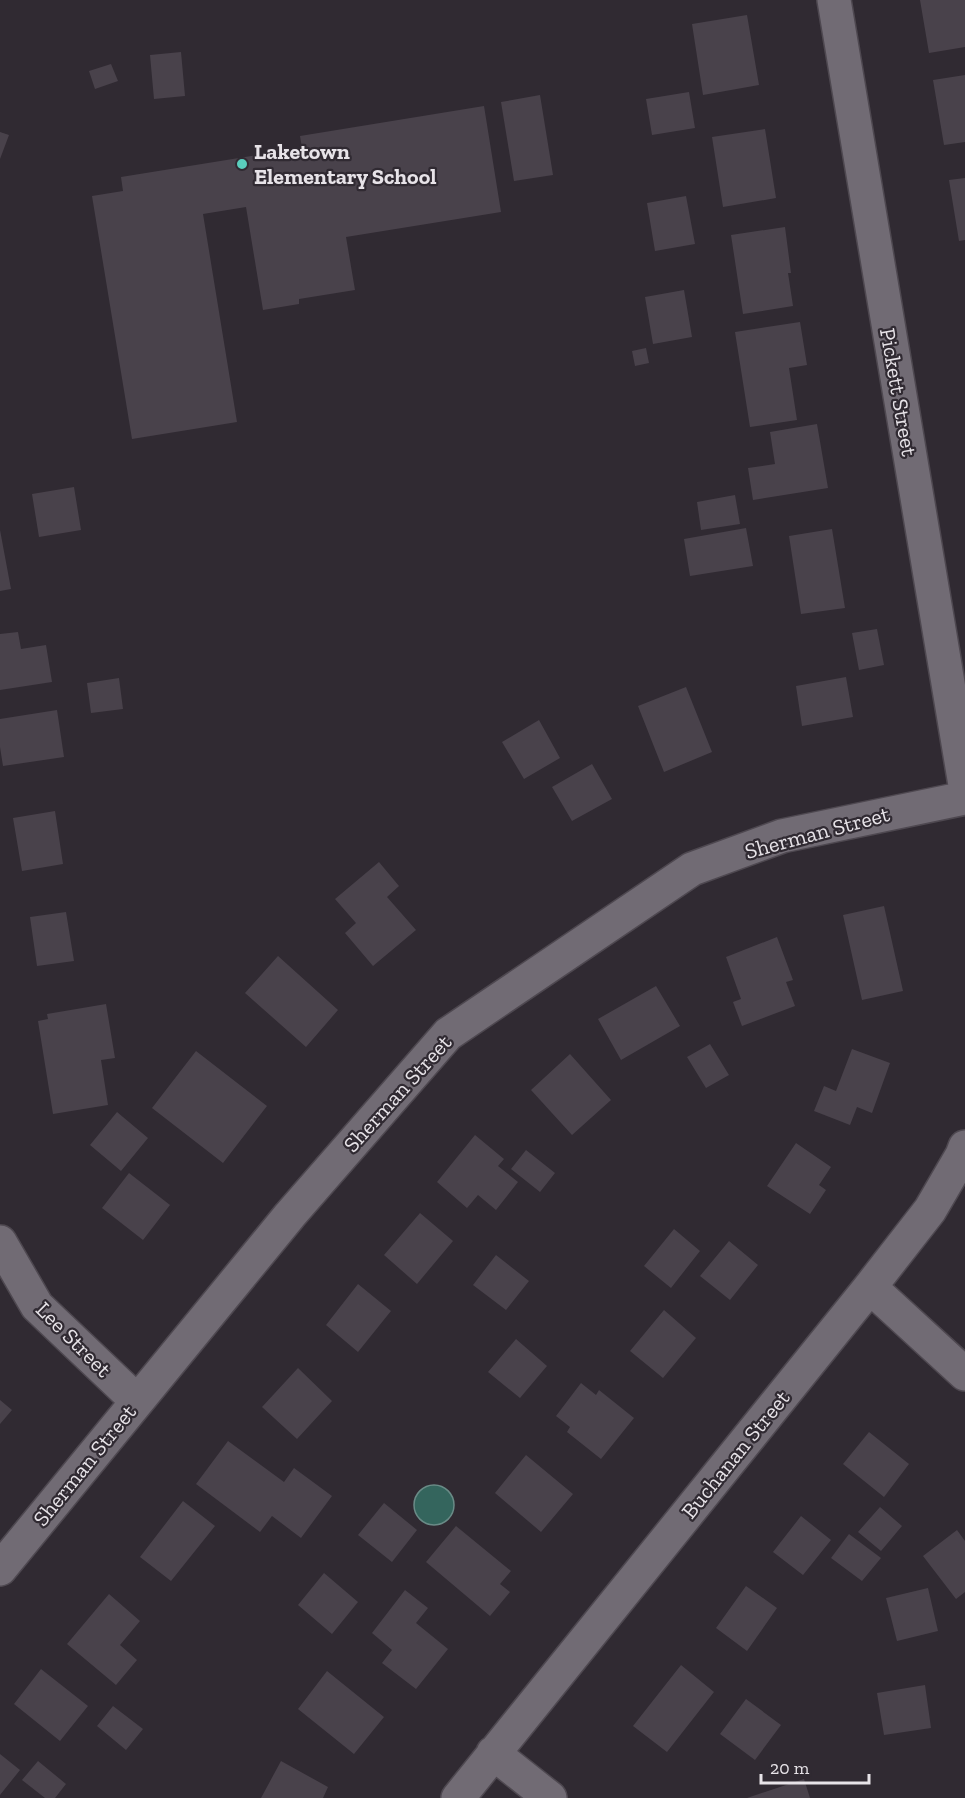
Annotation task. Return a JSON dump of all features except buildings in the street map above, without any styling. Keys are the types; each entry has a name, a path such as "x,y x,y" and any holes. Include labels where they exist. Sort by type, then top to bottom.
{"street":[{"name":"Pickett Street","path":"834,0 965,785"},
{"name":"Sherman Street","path":"0,1569 290,1215 448,1034 692,869 782,836 965,798"},
{"name":"Buchanan Street","path":"458,1798 870,1287 930,1209 965,1147"},
{"name":"Lee Street","path":"0,1242 37,1306 136,1401"},
{"path":"870,1287 965,1374"},
{"path":"493,1753 550,1798"}],"shaded area":[{"path":"434,1485 442,1486 448,1491 453,1497 453,1513 448,1519 442,1524 434,1525 426,1524 420,1519 415,1513 414,1505 415,1497 420,1491 426,1486"}],"place":[{"name":"Laketown Elementary School","path":"242,164"}]}
